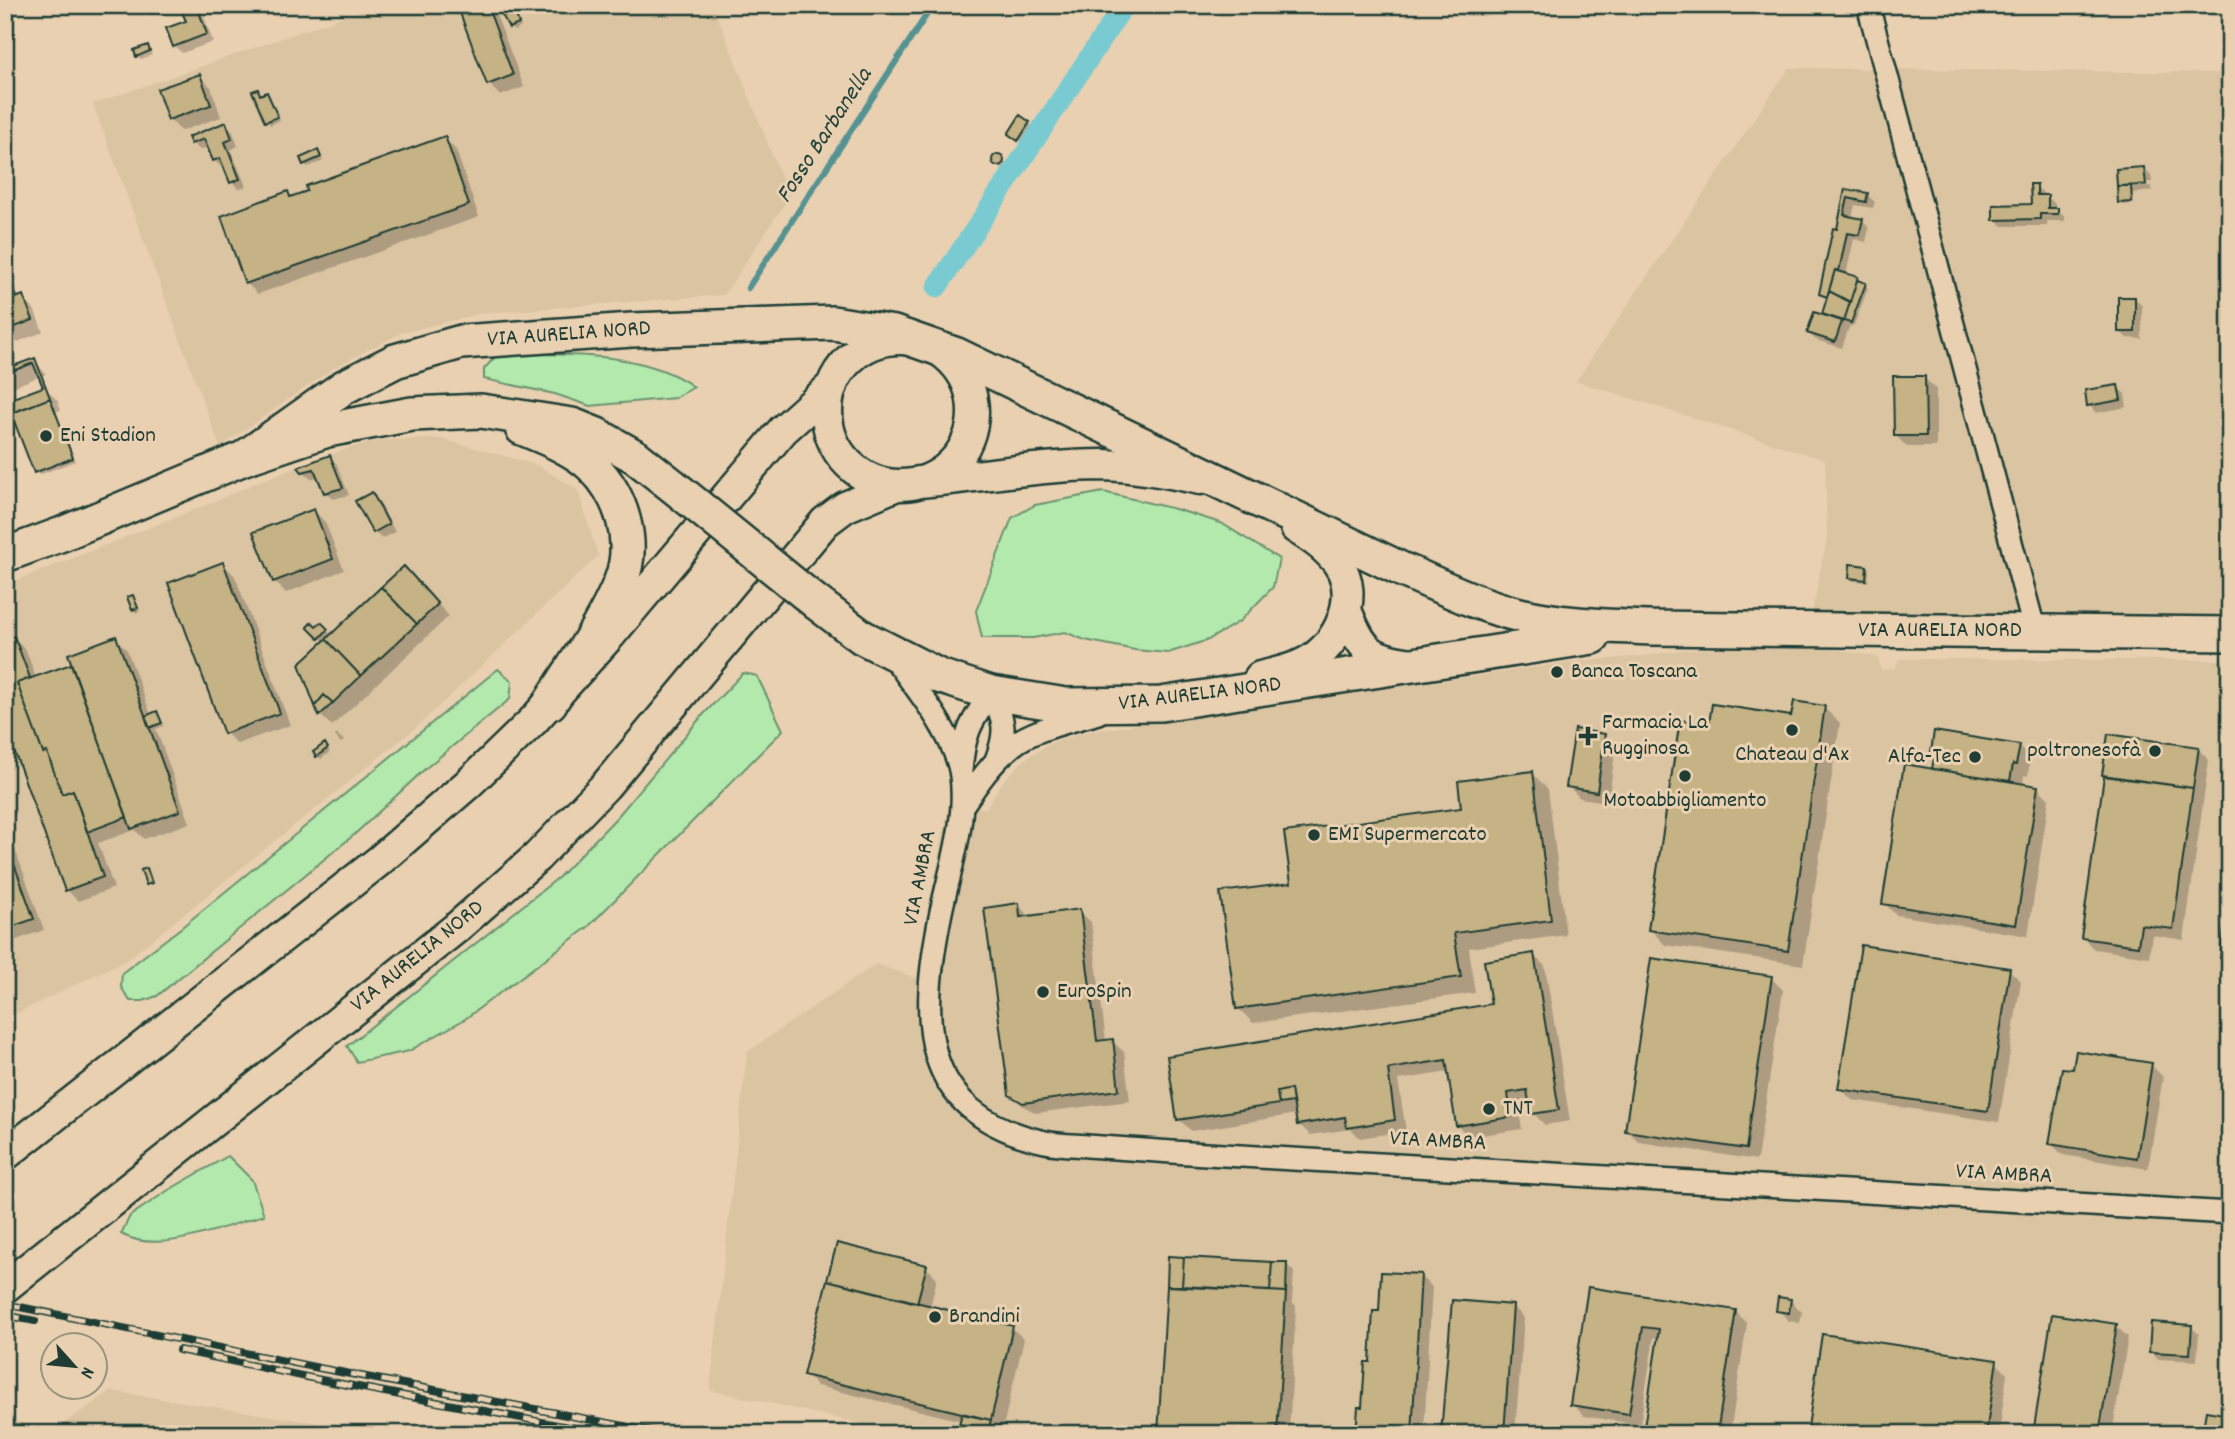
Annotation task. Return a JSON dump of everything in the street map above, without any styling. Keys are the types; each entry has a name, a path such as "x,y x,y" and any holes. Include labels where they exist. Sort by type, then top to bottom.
{"main road":[{"name":"VIA AURELIA NORD","path":"244,458 344,387 395,361 461,342 632,330 833,323 894,333 957,355 1403,569 1479,602 1519,615 1559,622 1650,628 2230,634"},
{"path":"924,343 905,339 887,340 870,346 854,356 841,369 832,386 828,425 834,443 845,460 860,473 877,481 908,484 1075,466 1138,467 1198,479 1247,495 1319,543 1335,559 1344,576 1347,593 1346,610 1336,636 1309,662 1229,686 1201,698"},
{"name":"VIA AURELIA NORD","path":"5,1287 456,929 537,857 606,785 825,522 845,507 936,475 951,464 970,433 973,414 971,396 960,371 940,351 924,343"},
{"path":"5,1155 379,860 469,783 550,703 783,430 832,386"},
{"name":"VIA AURELIA NORD","path":"5,555 244,458 327,430 412,414 481,411 572,425 597,435 636,457 862,637 939,676 992,693 1066,705 1161,704 1650,628"},
{"path":"481,411 551,440 591,465 611,487 624,520 628,546 622,579 603,620 550,703"},
{"path":"1346,610 1361,642 1372,653 1388,661 1416,664"}],"street":[{"path":"1868,5 2035,632"},
{"path":"889,653 933,714 961,773"},
{"path":"963,804 962,752 969,726 992,693 1002,712 1004,724 996,762"},
{"path":"963,804 981,777 1013,745 1026,737 1119,706"},
{"name":"VIA AMBRA","path":"963,804 934,950 930,982 931,1034 938,1062 962,1102 991,1125 1012,1133 1048,1143 1172,1152 2230,1213"}],"shaded area":[{"path":"377,5 713,5 789,197 724,295 483,313 401,333 335,367 220,447 93,104"},
{"path":"1789,68 2230,73 2230,623 1811,616 1827,538 1825,460 1576,381"},
{"path":"441,439 537,465 578,490 598,556 417,727 128,959 11,1016 5,1015 5,585 260,481 352,447 384,440"},
{"path":"1757,647 1840,650 1878,657 1881,670 1894,669 1900,659 2230,660 2230,1434 909,1434 710,1390 747,1052 876,964 916,978 949,805 986,808 1003,781 1026,758 1055,741 1086,732 1572,662 1680,650"},
{"path":"111,1391 389,1434 48,1434 98,1400 108,1400 108,1393"}],"green space":[{"path":"496,356 595,356 637,363 677,376 694,387 675,398 590,406 555,394 484,379 484,369"},
{"path":"1103,492 1221,523 1279,559 1273,587 1240,621 1208,640 1168,653 1135,650 1085,640 1065,632 1033,638 982,638 976,611 1012,518 1035,505"},
{"path":"498,669 512,681 510,699 426,768 355,834 157,996 143,1001 130,1001 121,987 122,973"},
{"path":"743,673 757,676 783,730 588,927 465,1019 409,1051 357,1062 347,1046 559,877 618,816 701,717"},
{"path":"228,1156 252,1180 264,1215 173,1241 137,1240 121,1234 130,1216"}],"building":[{"path":"457,5 487,5 513,75 487,85"},
{"path":"497,5 513,5 519,24 509,28"},
{"path":"197,6 207,34 173,47 166,28 186,21 182,12"},
{"path":"148,45 150,51 136,57 134,50"},
{"path":"200,74 211,105 168,120 157,89"},
{"path":"258,89 260,95 267,92 278,117 265,122 252,91"},
{"path":"1020,115 1030,122 1018,141 1008,134"},
{"path":"226,122 232,139 225,142 240,179 230,183 220,158 213,161 204,139 191,144 188,137"},
{"path":"445,136 469,205 245,284 221,216 288,191 290,197 307,191 306,186"},
{"path":"318,150 321,157 303,165 300,158"},
{"path":"998,154 1004,160 998,166 992,160"},
{"path":"2144,167 2146,185 2117,186 2116,169"},
{"path":"2030,184 2037,184 2037,195 2048,195 2048,208 2058,208 2058,214 2040,214 2040,219 1993,220 1993,205 2031,204"},
{"path":"2117,186 2131,186 2132,202 2118,203"},
{"path":"1845,189 1868,193 1866,202 1848,198 1844,215 1863,219 1859,235 1847,233 1839,271 1835,270 1827,297 1819,294 1833,228 1837,229"},
{"path":"1835,270 1858,277 1850,302 1829,291"},
{"path":"1857,280 1866,283 1851,323 1844,321"},
{"path":"11,286 16,298 23,295 33,320 5,331 5,288"},
{"path":"1829,291 1850,302 1844,321 1822,314"},
{"path":"2118,297 2135,297 2135,332 2118,332"},
{"path":"1814,312 1842,321 1835,342 1807,333"},
{"path":"35,358 50,398 5,416 5,401 43,387 33,363 5,374 5,369"},
{"path":"1893,376 1925,376 1926,436 1894,436"},
{"path":"2118,385 2121,400 2087,406 2085,390"},
{"path":"50,398 73,458 34,473 11,413"},
{"path":"330,455 343,488 324,493 314,469 302,472 298,467"},
{"path":"372,492 389,524 373,533 355,501"},
{"path":"314,509 333,559 273,582 253,532"},
{"path":"223,562 280,713 224,734 168,583"},
{"path":"1850,564 1867,566 1866,580 1849,578"},
{"path":"404,566 438,604 417,624 381,587"},
{"path":"381,587 417,624 361,676 326,639"},
{"path":"133,595 138,608 132,610 127,597"},
{"path":"312,622 316,626 321,622 328,629 319,639 307,627"},
{"path":"14,636 30,678 17,683 43,753 47,752 62,794 73,790 103,877 65,891 5,726 5,640"},
{"path":"116,636 180,811 131,829 68,654"},
{"path":"326,639 361,676 333,703 324,695 315,706 299,664"},
{"path":"71,664 127,817 87,832 73,790 62,794 47,752 43,753 17,683"},
{"path":"324,695 333,703 319,716 315,706"},
{"path":"1794,701 1825,706 1788,951 1648,930 1680,720 1709,724 1712,704 1791,716"},
{"path":"157,711 162,723 149,728 145,716"},
{"path":"1575,729 1605,734 1597,792 1566,787"},
{"path":"1934,731 2020,745 2010,781 1932,769 1935,752 1931,752"},
{"path":"2108,734 2199,747 2193,788 2102,775"},
{"path":"325,743 328,748 316,757 313,752"},
{"path":"1904,764 2038,786 2016,925 1882,904"},
{"path":"1533,771 1551,920 1454,933 1461,977 1236,1009 1220,892 1291,883 1284,832 1461,808 1458,781"},
{"path":"2104,776 2193,788 2173,929 2141,925 2138,946 2081,938"},
{"path":"5,839 34,919 5,929"},
{"path":"147,868 152,883 146,885 141,870"},
{"path":"2230,891 2230,959 2220,958"},
{"name":"EuroSpin","path":"1019,903 1020,917 1080,909 1097,1041 1113,1039 1119,1090 1023,1103 1009,1095 984,908"},
{"path":"1861,945 2010,968 1988,1111 1838,1089"},
{"path":"1534,953 1559,1110 1531,1114 1527,1090 1508,1093 1511,1117 1456,1126 1446,1060 1388,1069 1395,1120 1347,1128 1345,1117 1297,1125 1291,1089 1277,1092 1279,1104 1177,1120 1167,1056 1491,1004 1484,961"},
{"path":"1651,958 1772,976 1746,1149 1625,1131"},
{"path":"2076,1051 2152,1063 2137,1158 2049,1144 2062,1068 2073,1069"},
{"path":"1291,1089 1293,1102 1279,1104 1277,1092"},
{"path":"837,1243 927,1265 917,1303 827,1280"},
{"path":"1168,1256 1184,1257 1182,1286 1167,1286"},
{"path":"1184,1257 1272,1262 1270,1291 1182,1286"},
{"path":"1272,1262 1287,1262 1286,1292 1270,1291"},
{"path":"1381,1272 1421,1274 1412,1434 1356,1434 1358,1407 1362,1407 1365,1362 1370,1362 1373,1311 1379,1311"},
{"path":"827,1280 1013,1326 991,1420 803,1375"},
{"path":"1167,1286 1286,1292 1277,1434 1158,1434"},
{"path":"1588,1287 1736,1310 1717,1434 1643,1434 1659,1329 1643,1327 1629,1414 1570,1405"},
{"path":"1778,1297 1791,1299 1789,1313 1776,1311"},
{"path":"1452,1300 1513,1305 1504,1434 1441,1434"},
{"path":"2052,1314 2117,1324 2099,1434 2033,1434"},
{"path":"2151,1322 2192,1325 2190,1354 2149,1352"},
{"path":"1822,1334 1997,1360 1986,1434 1807,1434"},
{"path":"2206,1411 2230,1415 2230,1434 2202,1434"},
{"path":"962,1414 991,1420 988,1431 959,1424"}],"waterway":[{"name":"Fosso Barbanella","path":"748,288 933,5"},
{"path":"937,287 1124,5"}],"railway":[{"path":"5,1304 319,1368 666,1434"},
{"path":"5,1315 35,1321"},
{"path":"179,1350 605,1434"}],"place":[{"name":"Eni Stadion","path":"46,436"},
{"name":"Banca Toscana","path":"1557,672"},
{"name":"Chateau d'Ax","path":"1792,730"},
{"name":"Farmacia La Rugginosa","path":"1588,736"},
{"name":"poltronesofà","path":"2155,751"},
{"name":"Alfa-Tec","path":"1975,757"},
{"name":"Motoabbigliamento","path":"1685,776"},
{"name":"EMI Supermercato","path":"1314,835"},
{"name":"EuroSpin","path":"1043,992"},
{"name":"TNT","path":"1489,1109"},
{"name":"Brandini","path":"935,1317"}]}
